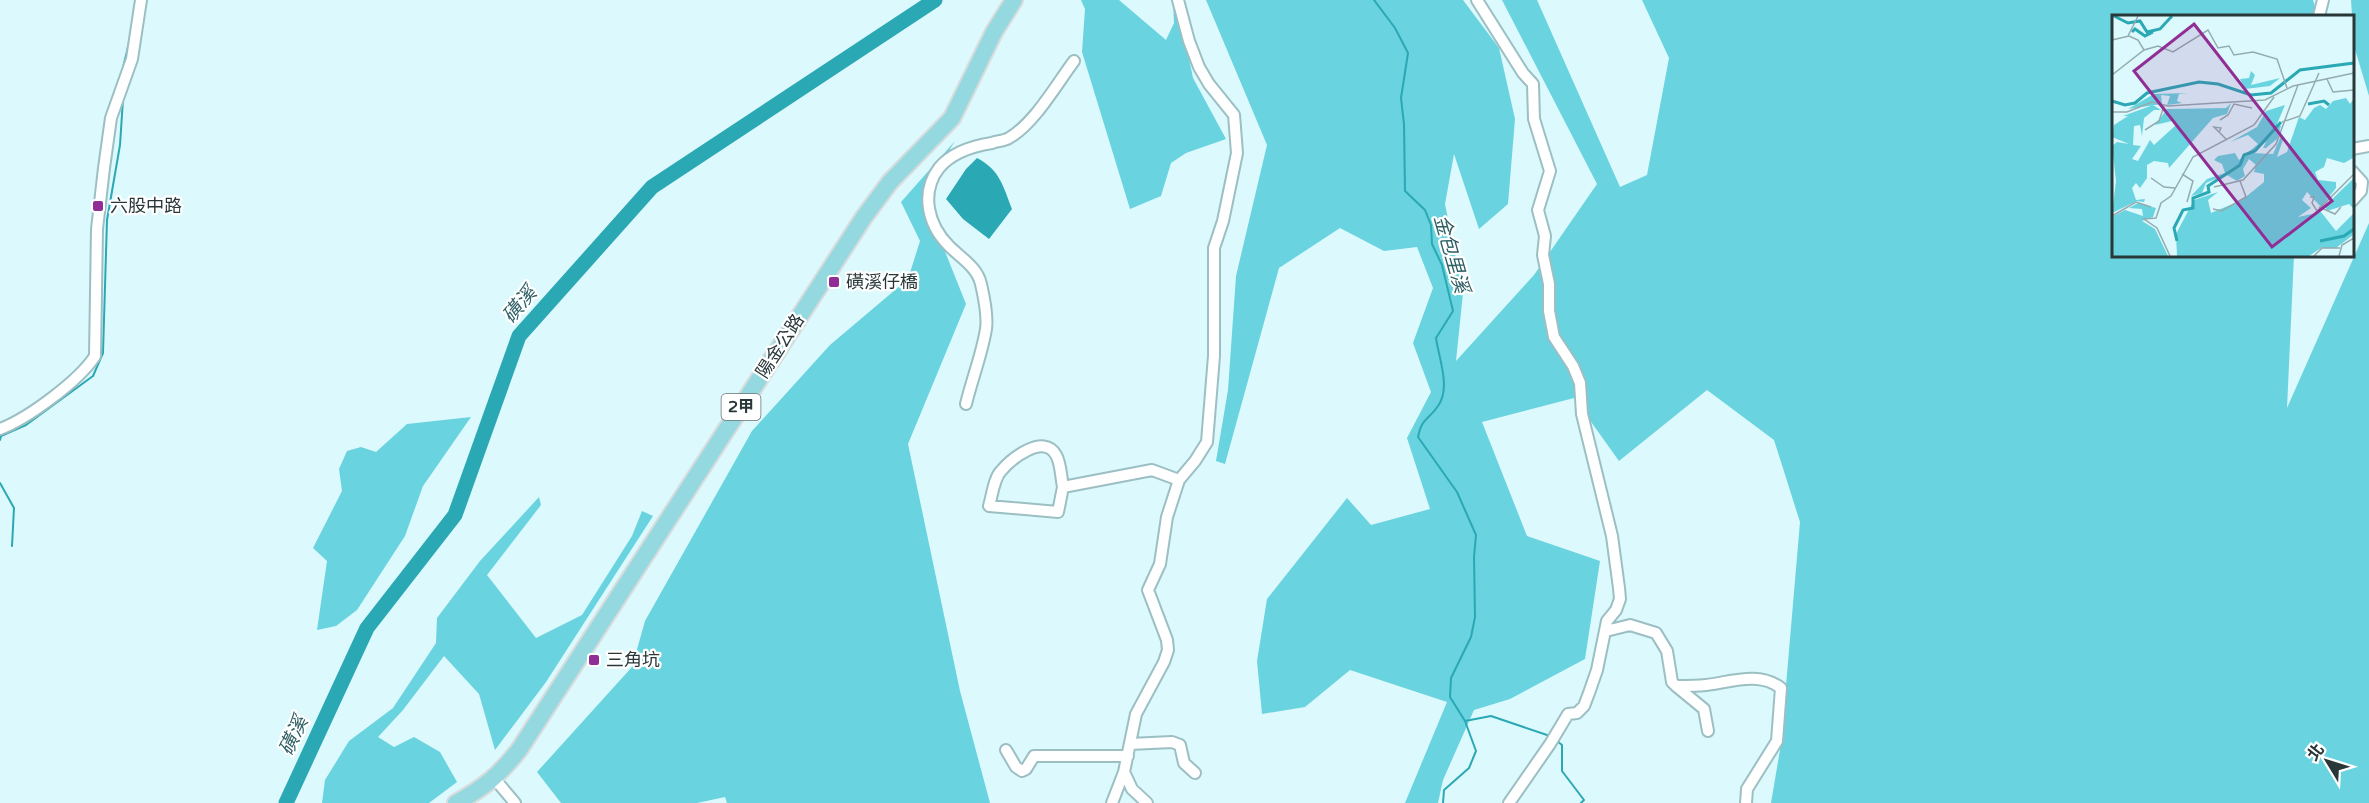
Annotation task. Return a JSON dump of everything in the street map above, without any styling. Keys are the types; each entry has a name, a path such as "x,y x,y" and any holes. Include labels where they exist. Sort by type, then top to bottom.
{"main road":[{"name":"陽金公路","path":"456,803 482,789 519,750 864,217 890,182 952,118 994,32 1014,0"}],"street":[{"path":"0,429 17,423 87,368 95,356 98,229 104,168 111,118 132,59 141,0"},
{"path":"1112,803 1124,772 1136,714 1168,650 1167,640 1148,590 1160,564 1167,517 1179,480 1207,442 1214,356 1214,248 1223,221 1238,153 1238,134 1234,115 1209,84 1199,67 1178,0"},
{"path":"1477,0 1534,89 1534,119 1550,171 1538,210 1545,236 1543,255 1549,284 1549,311 1554,337 1573,366 1580,383 1582,414 1612,536 1620,600 1616,610 1607,621 1597,670 1584,706 1577,712 1568,714 1557,734 1509,803"},
{"path":"2319,15 2323,0"},
{"path":"966,405 986,328 985,308 980,281 973,267 946,244 930,216 927,201 930,184 940,168 951,157 962,151 1008,139 1025,126 1074,62"},
{"path":"2354,148 2369,146"},
{"path":"2354,173 2362,182 2361,191 2354,199"},
{"path":"1041,446 1050,448 1057,455 1063,488 1058,512 989,506 999,472 1024,451 1041,446"},
{"path":"1063,488 1152,470 1179,480"},
{"path":"1605,631 1630,625 1656,633 1668,651 1672,682 1704,709 1708,731"},
{"path":"1676,686 1705,685 1749,678 1769,681 1781,688 1777,741 1747,789 1746,803"},
{"path":"1130,744 1172,742 1180,745 1184,763 1196,773"},
{"path":"1006,750 1016,767 1022,771 1026,770 1034,756 1128,756"},
{"path":"1124,772 1132,789 1147,803"},
{"path":"494,778 515,803"}],"shaded area":[{"path":"1081,0 1119,0 1166,40 1174,23 1173,0 1177,0 1193,78 1226,139 1186,153 1171,163 1161,196 1130,209 1082,52 1085,9"},
{"path":"1206,0 1463,0 1499,48 1515,119 1508,204 1479,229 1454,154 1445,204 1463,293 1456,361 1534,275 1597,184 1502,0 1537,0 1620,187 1647,175 1669,58 1642,0 2313,0 2318,15 2112,15 2112,256 2294,256 2287,408 2369,223 2369,803 1771,803 1781,744 1800,522 1774,440 1707,390 1619,461 1574,398 1482,422 1527,536 1600,561 1585,659 1510,699 1474,710 1443,780 1438,803 1405,803 1447,702 1350,670 1305,707 1262,714 1257,661 1267,599 1347,498 1371,525 1430,509 1407,438 1431,392 1413,343 1433,288 1417,247 1384,251 1340,228 1279,268 1225,464 1216,461 1228,390 1236,276 1267,145"},
{"path":"2351,0 2369,0 2369,96 2354,46 2354,15 2352,15"},
{"path":"955,141 922,194 966,304 908,444 960,691 990,803 727,803 725,797 697,803 561,803 537,772 632,667 645,621 752,431 830,345 908,279 920,241 901,202"},
{"path":"977,158 996,173 1012,209 989,239 963,219 946,199 966,169"},
{"path":"471,417 423,486 405,536 357,610 336,626 317,630 327,561 313,548 342,491 339,469 347,451 361,447 376,452 407,424"},
{"path":"539,497 541,505 487,575 536,638 582,615 632,536 642,511 653,516 546,682 495,750 479,694 444,656 403,710 378,737 394,747 414,737 440,752 457,782 429,803 322,803 325,780 349,741 393,708 436,643 437,618 480,561"}],"waterway":[{"name":"磺溪","path":"286,803 367,628 455,515 519,336 652,187 935,0"},
{"name":"金包里溪","path":"1374,0 1395,28 1408,53 1401,98 1404,124 1405,191 1425,210 1431,225 1432,244 1442,265 1453,311 1436,338 1444,382 1442,399 1423,422 1418,437 1457,492 1476,535 1475,617 1471,637 1451,678 1450,697 1465,721 1476,751 1469,768 1444,790 1443,803"},
{"path":"121,76 129,43"},
{"path":"0,440 1,436 26,425 93,376 103,353 107,220 120,145 123,99"},
{"path":"0,483 14,508 12,546"},
{"path":"1465,721 1491,716 1550,736"},
{"path":"1557,741 1562,745 1562,771 1584,800 1581,803"}],"place":[{"name":"六股中路","path":"98,206"},
{"name":"磺溪仔橋","path":"834,282"},
{"name":"三角坑","path":"594,660"}]}
